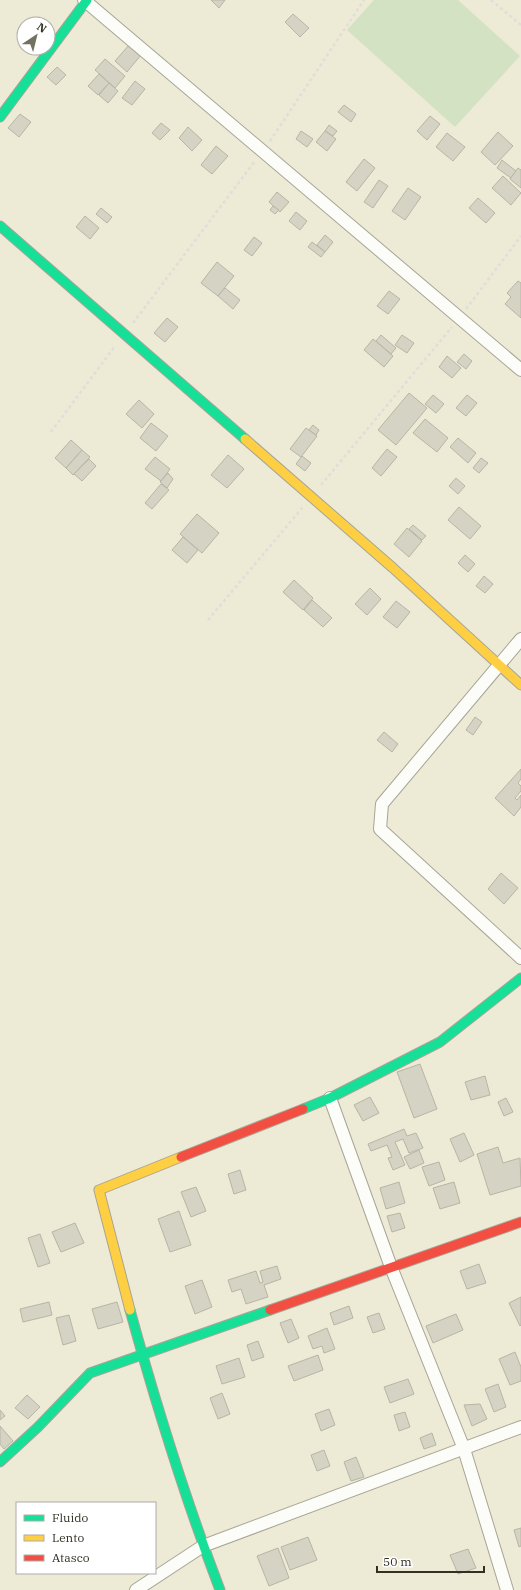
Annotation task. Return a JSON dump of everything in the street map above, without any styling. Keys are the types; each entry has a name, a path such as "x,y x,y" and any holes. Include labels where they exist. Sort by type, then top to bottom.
{"street":[{"path":"0,118 86,1 521,370"},
{"path":"0,226 124,335 312,496 521,685"},
{"path":"521,639 382,804 380,829 521,958"},
{"path":"220,1590 203,1546 141,1355 99,1190 330,1098 440,1042 521,978"},
{"path":"330,1098 391,1267 464,1449 508,1590"},
{"path":"0,1462 38,1427 90,1373 521,1222"},
{"path":"136,1590 203,1546 521,1428"}],"path":[{"path":"51,432 263,151 364,0"},
{"path":"491,0 521,25"},
{"path":"208,620 460,317 521,236"}],"green space":[{"path":"374,0 458,0 520,56 455,127 347,30"}],"building":[{"path":"211,0 225,0 219,8"},
{"path":"293,14 309,28 300,37 285,22"},
{"path":"129,45 141,55 127,72 115,61"},
{"path":"105,59 125,76 115,88 95,70"},
{"path":"57,67 66,75 56,85 47,77"},
{"path":"99,74 109,83 98,95 88,86"},
{"path":"135,81 145,89 132,105 122,98"},
{"path":"109,83 118,91 108,103 99,95"},
{"path":"344,105 356,114 351,122 338,112"},
{"path":"20,114 31,122 19,137 8,128"},
{"path":"430,116 440,124 427,140 417,131"},
{"path":"161,123 170,130 160,140 152,133"},
{"path":"329,125 337,131 333,136 325,131"},
{"path":"188,127 202,140 192,151 179,138"},
{"path":"301,131 313,139 307,147 296,139"},
{"path":"325,131 336,139 327,151 316,142"},
{"path":"498,132 513,146 495,165 481,152"},
{"path":"447,133 465,147 453,161 436,147"},
{"path":"216,146 228,156 212,174 201,165"},
{"path":"364,159 375,168 357,191 346,182"},
{"path":"502,160 516,171 511,178 497,168"},
{"path":"518,168 521,170 521,188 510,179"},
{"path":"503,176 521,193 511,205 492,188"},
{"path":"379,180 388,186 373,208 364,202"},
{"path":"408,188 421,197 405,220 392,211"},
{"path":"277,192 289,202 280,212 269,202"},
{"path":"478,198 495,213 486,223 469,208"},
{"path":"273,206 279,210 275,214 270,210"},
{"path":"101,208 112,217 107,223 96,214"},
{"path":"296,212 307,221 300,230 289,221"},
{"path":"85,216 99,228 90,239 76,227"},
{"path":"325,235 333,242 325,252 317,245"},
{"path":"254,237 262,243 252,256 244,250"},
{"path":"312,242 325,252 321,257 308,247"},
{"path":"217,262 234,276 218,296 201,283"},
{"path":"518,281 521,283 521,318 505,304 511,297 507,293"},
{"path":"225,288 240,300 233,309 218,296"},
{"path":"389,291 400,299 388,314 377,306"},
{"path":"167,318 178,327 165,342 154,333"},
{"path":"381,335 396,348 391,354 376,341"},
{"path":"402,335 414,343 407,353 395,345"},
{"path":"373,339 393,356 384,367 364,350"},
{"path":"464,354 472,361 466,369 457,362"},
{"path":"447,356 461,368 452,378 439,367"},
{"path":"409,393 427,408 396,445 378,430"},
{"path":"433,395 444,404 436,413 425,404"},
{"path":"467,395 477,403 466,416 456,408"},
{"path":"139,400 154,414 142,428 126,414"},
{"path":"425,419 448,438 437,452 413,433"},
{"path":"151,423 168,436 156,451 140,438"},
{"path":"313,425 319,430 316,435 309,430"},
{"path":"306,428 317,436 301,457 290,449"},
{"path":"458,438 476,453 468,463 450,447"},
{"path":"71,440 82,450 66,468 55,458"},
{"path":"387,449 397,457 381,476 372,468"},
{"path":"82,450 90,457 73,475 66,468"},
{"path":"228,455 244,469 227,488 211,475"},
{"path":"302,456 311,463 305,471 296,464"},
{"path":"155,457 170,469 161,481 145,469"},
{"path":"481,458 488,463 479,473 473,468"},
{"path":"89,459 96,466 82,481 74,474"},
{"path":"168,473 173,479 167,488 160,482"},
{"path":"456,478 465,486 458,494 449,486"},
{"path":"161,484 169,490 152,509 145,503"},
{"path":"459,507 481,526 470,539 448,520"},
{"path":"197,514 219,533 202,553 180,534"},
{"path":"413,525 426,536 422,540 409,529"},
{"path":"407,528 422,541 409,557 394,544"},
{"path":"183,537 198,550 187,563 172,550"},
{"path":"465,555 475,564 468,572 458,563"},
{"path":"484,576 493,584 485,593 476,586"},
{"path":"294,580 313,598 303,610 283,592"},
{"path":"370,588 381,599 367,615 355,604"},
{"path":"312,600 332,618 323,627 304,610"},
{"path":"396,601 410,612 397,628 383,617"},
{"path":"475,717 482,722 473,735 466,730"},
{"path":"384,732 398,744 392,752 377,740"},
{"path":"521,769 521,779 518,783 521,786 521,791 515,798 517,800 521,795 521,807 514,816 495,798"},
{"path":"501,873 518,888 504,904 488,889"},
{"path":"420,1064 437,1109 414,1118 397,1072"},
{"path":"485,1076 490,1095 471,1100 465,1082"},
{"path":"370,1097 379,1113 363,1121 354,1105"},
{"path":"506,1098 513,1112 504,1116 498,1102"},
{"path":"404,1129 407,1136 416,1133 423,1148 409,1153 403,1139 395,1142 405,1165 393,1170 388,1158 392,1157 387,1145 371,1151 368,1144"},
{"path":"464,1133 474,1155 460,1162 450,1139"},
{"path":"498,1147 503,1163 520,1158 521,1186 490,1195 477,1154"},
{"path":"419,1150 424,1163 410,1169 404,1157"},
{"path":"439,1162 445,1180 429,1186 422,1167"},
{"path":"240,1170 246,1190 234,1194 228,1174"},
{"path":"399,1182 405,1203 386,1209 380,1188"},
{"path":"454,1182 460,1203 440,1209 433,1188"},
{"path":"196,1187 206,1211 191,1217 181,1192"},
{"path":"179,1211 191,1245 170,1252 158,1219"},
{"path":"400,1213 405,1228 392,1232 387,1216"},
{"path":"75,1223 84,1243 61,1252 52,1232"},
{"path":"40,1234 50,1263 38,1267 28,1238"},
{"path":"479,1264 486,1283 467,1289 460,1271"},
{"path":"277,1266 281,1279 264,1285 268,1297 246,1304 241,1289 232,1292 228,1280 256,1271 260,1283 263,1282 260,1271"},
{"path":"202,1280 212,1307 195,1314 185,1286"},
{"path":"521,1297 521,1325 520,1326 509,1303"},
{"path":"49,1302 52,1315 23,1322 20,1309"},
{"path":"117,1302 123,1322 98,1329 92,1309"},
{"path":"349,1306 353,1318 334,1325 330,1313"},
{"path":"379,1313 385,1329 373,1333 367,1317"},
{"path":"456,1314 463,1330 433,1343 426,1326"},
{"path":"69,1315 76,1341 63,1345 56,1318"},
{"path":"291,1319 299,1338 288,1343 280,1323"},
{"path":"327,1328 335,1349 324,1353 322,1346 313,1349 308,1336"},
{"path":"258,1341 264,1357 252,1361 247,1345"},
{"path":"515,1352 521,1367 521,1381 510,1385 499,1359"},
{"path":"318,1355 323,1370 294,1381 288,1366"},
{"path":"239,1358 245,1377 222,1384 216,1366"},
{"path":"408,1379 414,1394 390,1403 384,1387"},
{"path":"498,1384 506,1407 494,1412 485,1389"},
{"path":"222,1393 230,1414 218,1419 210,1398"},
{"path":"27,1395 40,1407 28,1419 15,1408"},
{"path":"480,1404 487,1419 472,1426 464,1405"},
{"path":"329,1409 335,1425 321,1431 315,1414"},
{"path":"0,1410 5,1416 0,1420"},
{"path":"405,1412 410,1427 399,1431 394,1415"},
{"path":"0,1426 13,1441 4,1449 0,1444"},
{"path":"432,1433 436,1445 424,1449 420,1438"},
{"path":"324,1450 330,1466 317,1471 311,1455"},
{"path":"356,1457 364,1477 351,1481 344,1462"},
{"path":"521,1528 521,1546 519,1547 514,1530"},
{"path":"308,1537 317,1560 290,1570 281,1547"},
{"path":"278,1548 289,1578 269,1586 257,1556"},
{"path":"468,1549 476,1568 458,1574 450,1555"}],"traffic: fast":[{"path":"0,117 87,0"},
{"path":"0,226 245,439"},
{"path":"303,1109 330,1098 440,1042 521,978"},
{"path":"130,1310 172,1451 220,1590"},
{"path":"0,1462 38,1427 90,1373 270,1310"}],"traffic: slow":[{"path":"245,439 393,568 521,685"},
{"path":"130,1310 99,1190 181,1157"}],"traffic: jam":[{"path":"181,1157 303,1109"},
{"path":"270,1310 521,1222"}]}
